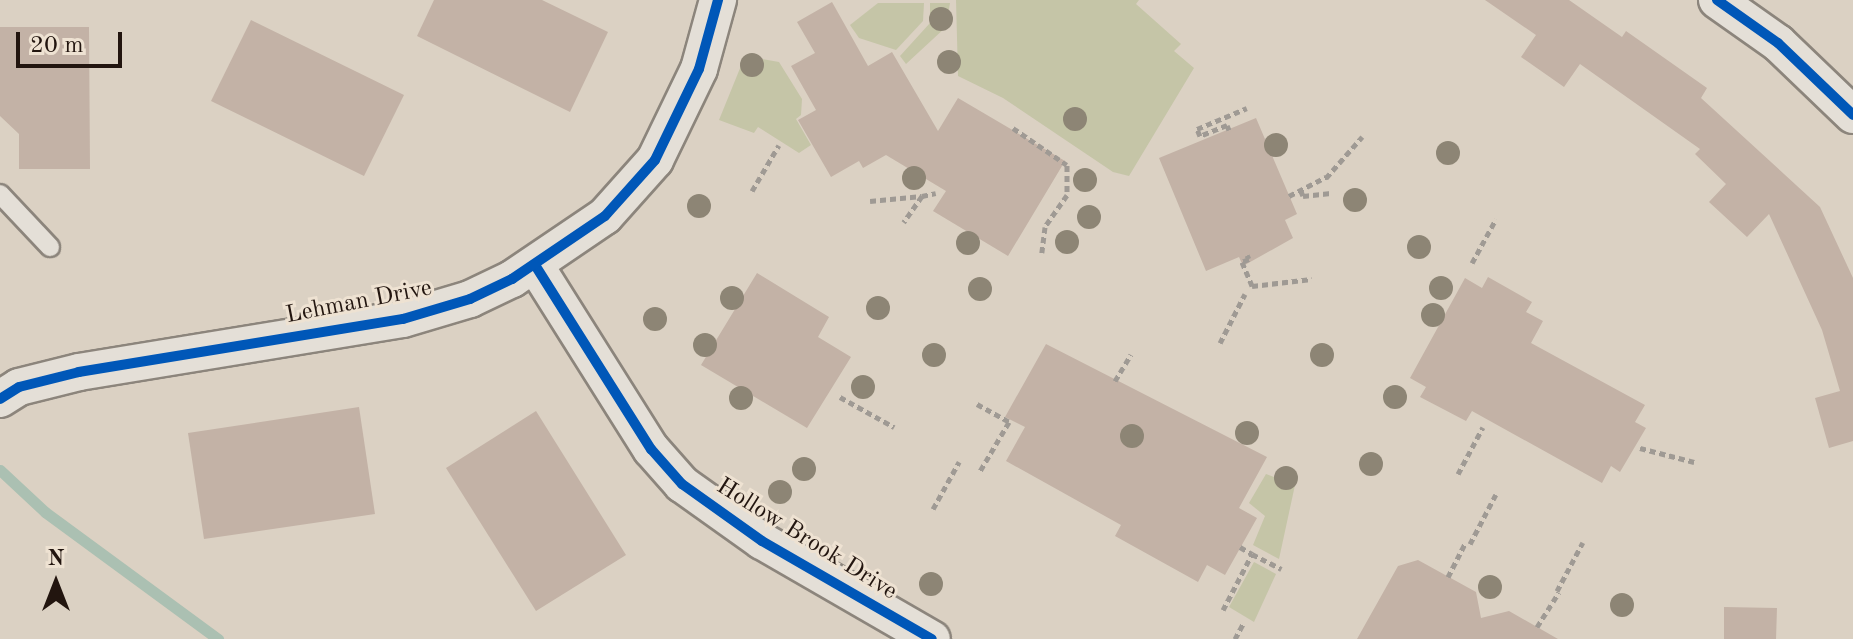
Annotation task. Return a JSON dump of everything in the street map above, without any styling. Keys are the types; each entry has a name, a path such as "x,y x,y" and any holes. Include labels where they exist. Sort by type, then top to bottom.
{"street":[{"name":"Lehman Drive","path":"6,384 403,319 470,299 535,265 605,216 655,160 699,69 718,0"},
{"path":"1717,0 1778,43 1853,115"},
{"name":"Hollow Brook Drive","path":"535,265 651,449 682,484 762,541 932,639"}],"lane":[{"path":"0,194 50,247"}],"path":[{"path":"1229,130 1227,125 1200,136 1197,129 1247,108"},
{"path":"1013,128 1067,165 1067,195 1045,227 1042,253"},
{"path":"1331,193 1303,196 1299,187 1326,177 1362,137"},
{"path":"752,191 779,145"},
{"path":"1289,196 1301,191"},
{"path":"870,201 936,193"},
{"path":"904,222 922,196"},
{"path":"1472,263 1496,219"},
{"path":"1247,255 1242,262 1252,286"},
{"path":"1220,343 1252,286 1312,279"},
{"path":"1115,381 1131,354"},
{"path":"840,397 894,427"},
{"path":"977,404 1009,422 979,473"},
{"path":"1458,474 1483,427"},
{"path":"1640,448 1694,462"},
{"path":"933,509 959,462"},
{"path":"1448,577 1496,494"},
{"path":"1537,627 1583,542"},
{"path":"1240,547 1281,569"},
{"path":"1223,610 1252,554"},
{"path":"1235,639 1244,622"}],"green space":[{"path":"956,0 1139,0 1136,4 1181,44 1174,51 1194,68 1129,176 1113,172 1003,98 958,76"},
{"path":"878,3 924,3 923,21 896,50 859,38 850,25"},
{"path":"930,3 950,3 946,27 906,64 900,56 930,23"},
{"path":"745,56 779,62 802,99 801,115 796,119 811,145 799,153 758,127 754,133 719,120"},
{"path":"1266,474 1295,485 1279,559 1253,545 1265,516 1249,503"},
{"path":"1254,562 1276,574 1254,622 1229,607"}],"building":[{"path":"434,0 542,0 608,32 570,112 417,36"},
{"path":"1485,0 1569,0 1622,37 1626,31 1707,88 1701,98 1820,207 1853,278 1853,441 1829,448 1815,398 1840,391 1822,330 1769,214 1747,237 1709,202 1726,184 1695,154 1700,149 1580,64 1564,87 1521,57 1536,35"},
{"path":"832,2 868,66 892,52 938,131 958,98 1065,161 1008,256 933,211 946,191 886,155 863,168 859,161 831,177 798,120 816,110 791,66 815,53 797,22"},
{"path":"251,20 404,95 364,176 211,101"},
{"path":"0,27 89,27 90,169 19,169 19,134 0,116"},
{"path":"1256,118 1297,214 1285,220 1293,238 1243,266 1239,257 1206,271 1159,158"},
{"path":"757,273 829,317 818,337 851,357 807,428 701,365"},
{"path":"1488,277 1532,302 1526,312 1543,321 1531,343 1645,405 1635,422 1646,428 1620,472 1611,466 1602,483 1472,411 1466,421 1420,397 1426,387 1410,378 1465,278 1482,288"},
{"path":"1046,344 1267,457 1239,508 1257,518 1225,575 1207,565 1198,582 1115,536 1121,525 1006,461 1025,427 1005,417"},
{"path":"359,407 375,514 204,539 188,433"},
{"path":"536,411 626,555 536,611 446,468"},
{"path":"1418,560 1476,592 1481,618 1509,611 1558,639 1357,639 1398,566"},
{"path":"1724,607 1777,608 1776,639 1724,639"}],"waterway":[{"path":"0,470 45,512 218,639"}],"cycle path":[{"path":"0,399 19,387 79,372 403,319 470,299 512,279 605,216 655,160 699,69 718,0"},
{"path":"1717,0 1778,43 1853,115"},
{"path":"535,265 651,449 682,484 762,541 932,639"}]}
